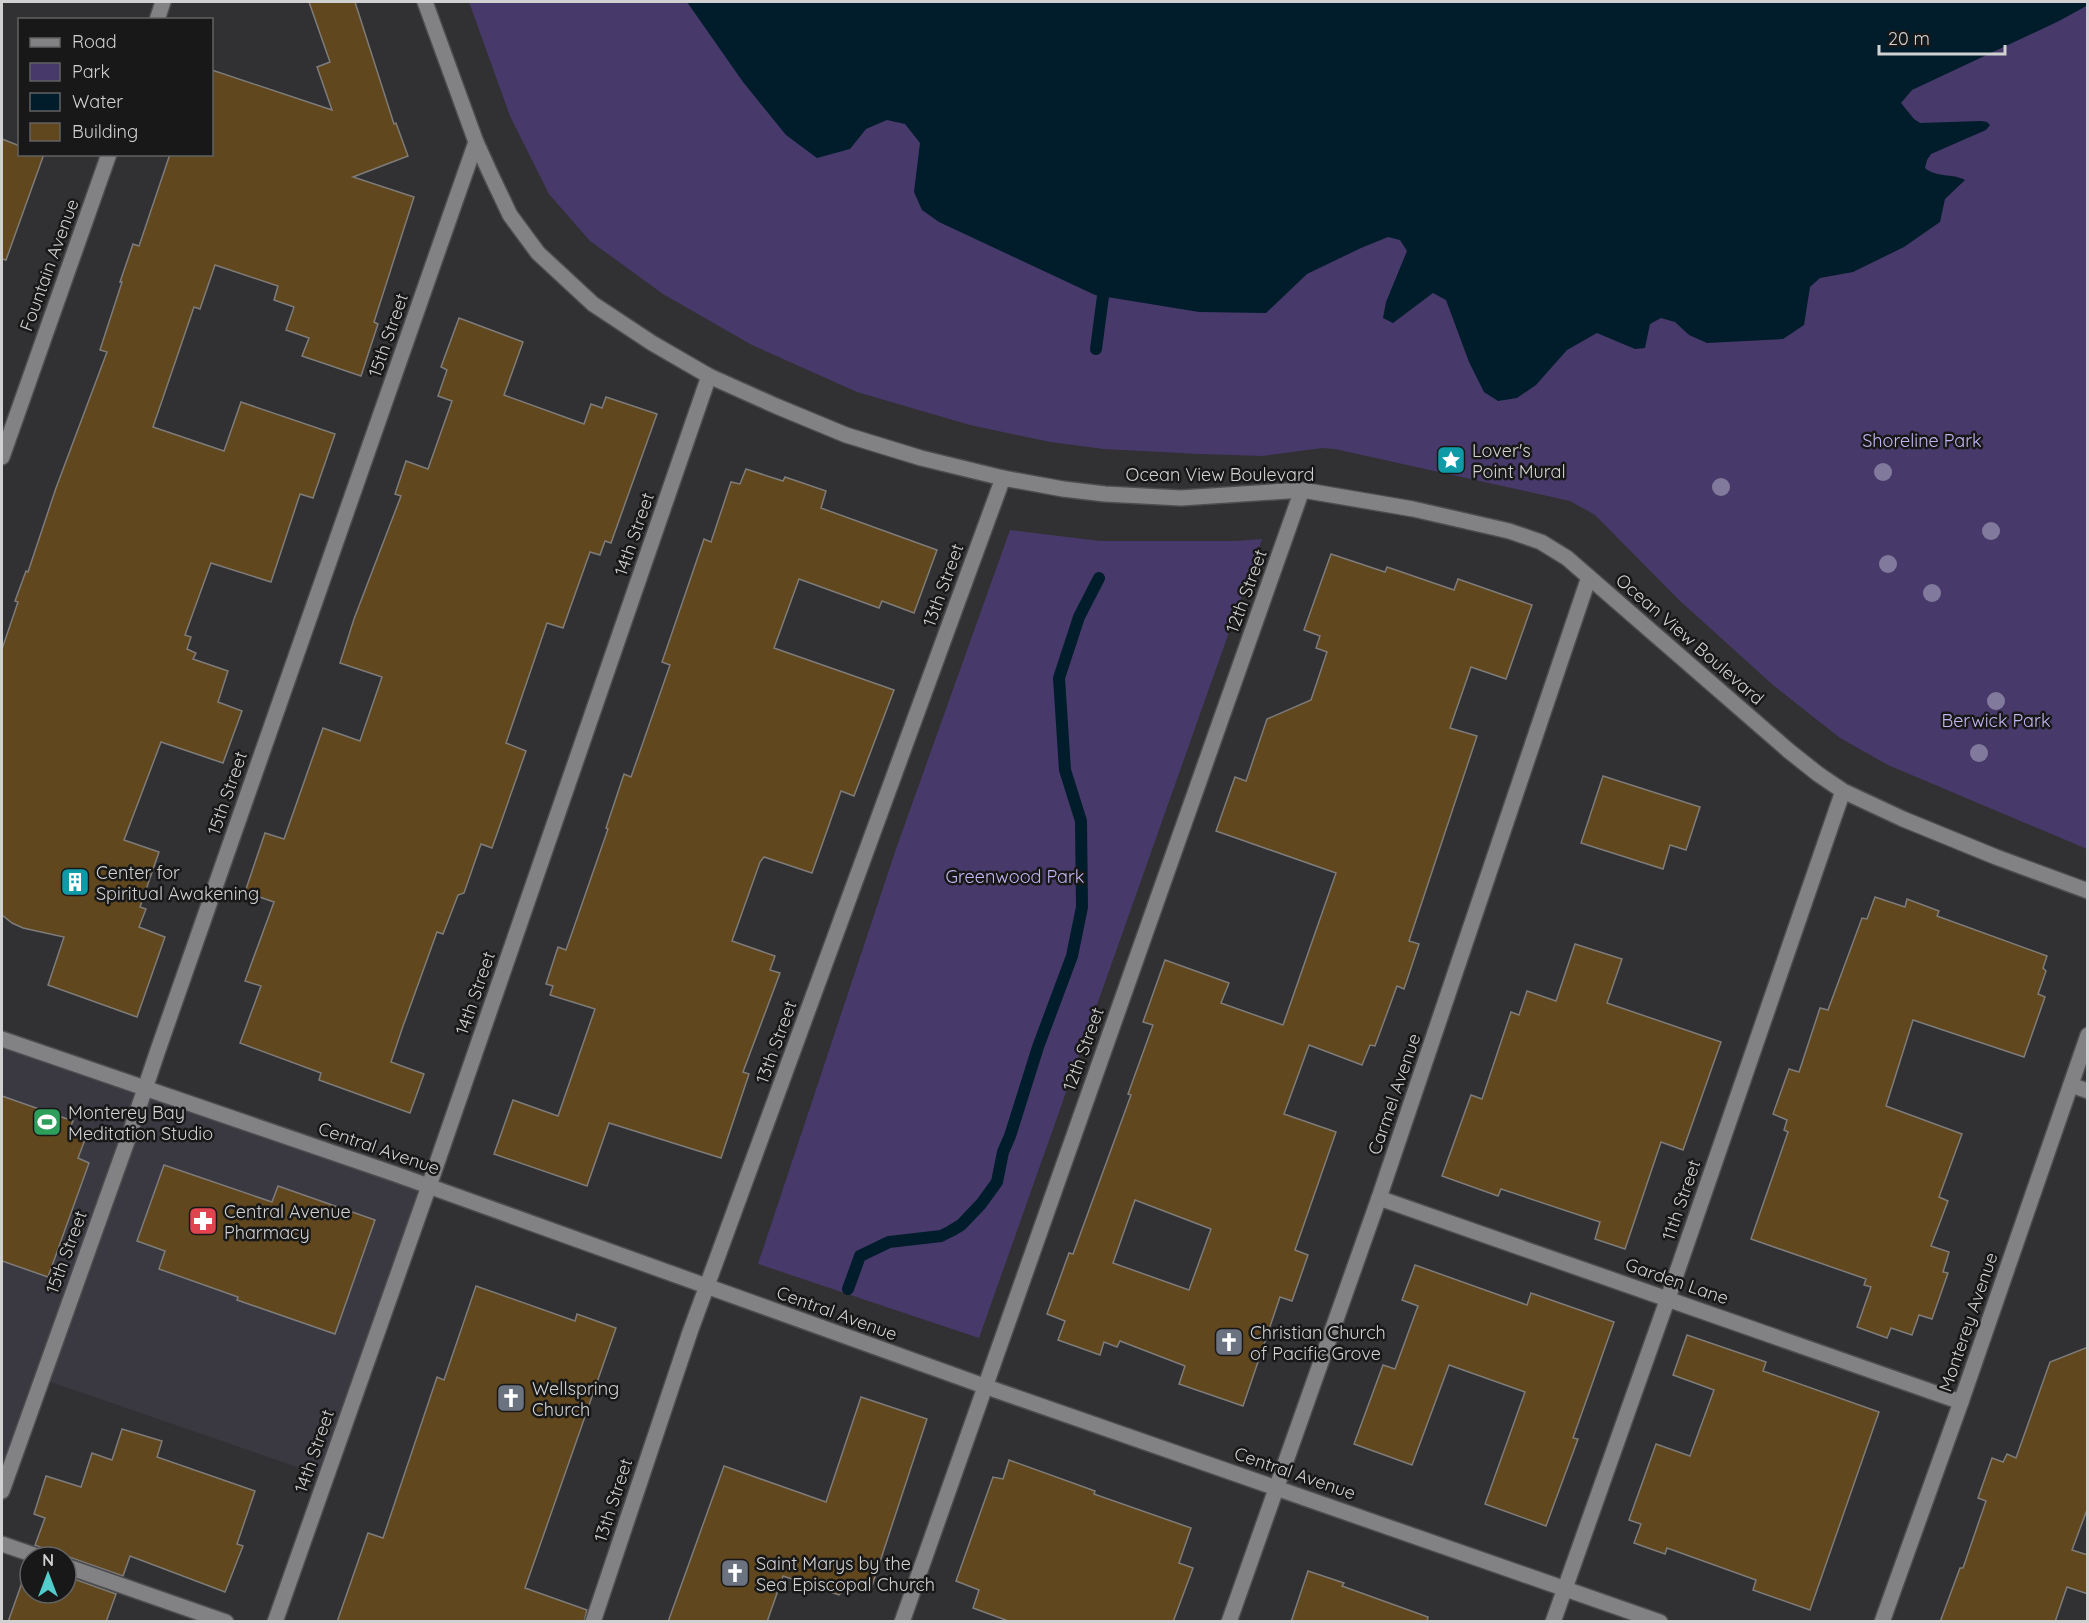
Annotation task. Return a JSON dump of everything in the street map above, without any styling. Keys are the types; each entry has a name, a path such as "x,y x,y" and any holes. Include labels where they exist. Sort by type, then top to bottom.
{"street":[{"path":"158,18 163,2"},
{"name":"Ocean View Boulevard","path":"425,2 476,142 510,215 538,253 593,304 652,343 709,376 846,435 921,458 1002,478 1105,494 1181,498 1302,490 1413,509 1509,531 1541,542 1567,558 1789,750 1818,774 1843,790 1903,819 2088,891"},
{"name":"15th Street","path":"2,1491 476,142"},
{"name":"Fountain Avenue","path":"2,457 108,156"},
{"name":"14th Street","path":"275,1622 429,1186 709,376"},
{"name":"13th Street","path":"593,1622 706,1287 1002,478"},
{"name":"12th Street","path":"902,1622 1302,490"},
{"name":"Carmel Avenue","path":"1229,1622 1379,1198 1589,577"},
{"name":"11th Street","path":"1553,1622 1668,1298 1843,790"},
{"name":"Monterey Avenue","path":"1882,1622 2088,1035"},
{"name":"Central Avenue","path":"2,1039 429,1186 984,1386 1566,1587 1660,1622"},
{"path":"2071,1085 2088,1090"},
{"name":"Garden Lane","path":"1379,1198 1961,1402"},
{"path":"2,1544 18,1550"},
{"path":"78,1570 226,1622"}],"shaded area":[{"path":"2,1039 429,1186 326,1477 42,1379 2,1494"}],"green space":[{"path":"469,2 2087,2 2087,849 1888,765 1840,738 1773,685 1679,600 1595,515 1570,501 1335,449 1322,448 1263,456 1104,449 1050,442 970,425 857,392 752,345 663,294 590,241 549,194 510,116"},
{"name":"Greenwood Park","path":"1010,530 1100,541 1262,539 979,1338 758,1264 896,849"}],"water":[{"path":"687,2 2087,2 2088,5 1912,90 1901,103 1920,123 1981,121 1990,125 1986,130 1931,154 1927,160 1925,168 1929,171 1965,180 1945,199 1940,222 1904,247 1853,272 1820,278 1810,287 1804,325 1783,339 1707,343 1689,335 1675,322 1661,318 1650,324 1645,348 1635,349 1597,333 1567,350 1536,385 1517,398 1498,401 1484,392 1469,362 1446,300 1433,293 1393,323 1383,318 1386,302 1407,251 1400,240 1388,237 1307,274 1266,313 1199,312 1095,295 939,222 922,210 914,192 920,143 905,124 887,120 866,129 850,149 817,158 786,135 743,82"}],"building":[{"path":"309,2 355,2 394,124 396,123 408,156 353,177 414,197 374,322 378,324 361,376 302,356 309,338 286,330 294,307 274,300 278,286 215,265 200,309 194,307 153,427 224,451 241,402 335,434 313,498 300,494 271,582 211,563 185,635 191,637 187,649 196,653 193,659 228,671 218,702 242,711 223,763 161,742 124,840 159,852 140,907 146,909 139,927 165,937 137,1017 48,985 64,937 23,928 2,915 2,649 18,602 15,601 26,571 28,572 56,488 107,352 100,350 122,282 120,282 133,244 139,246 169,156 213,156 213,70 332,110 317,67 330,62"},
{"path":"2,139 18,145 18,156 43,156 6,260 2,259"},
{"path":"459,318 523,342 504,395 584,424 591,404 602,408 606,397 657,414 611,543 605,541 600,555 590,552 563,628 547,623 506,743 526,751 492,848 481,844 464,893 458,895 443,934 437,932 402,1029 391,1062 424,1074 410,1113 319,1080 321,1073 240,1043 261,986 245,981 274,902 245,892 265,833 284,839 323,728 360,741 382,677 340,663 354,619 401,496 395,494 406,461 428,469 452,401 438,396 447,370 441,367"},
{"path":"746,469 783,481 785,477 826,491 821,508 937,550 914,613 882,601 879,608 799,579 774,648 894,690 854,796 841,791 812,873 764,857 760,862 732,941 775,956 770,970 780,973 743,1072 749,1074 721,1158 609,1123 587,1186 494,1154 513,1100 558,1116 595,1009 550,995 553,986 546,984 558,947 566,950 608,829 606,828 624,774 631,777 670,665 662,662 704,539 711,542 731,482 740,484"},
{"path":"1331,554 1385,572 1387,567 1454,590 1458,579 1532,605 1506,679 1471,667 1450,728 1477,736 1409,941 1419,944 1404,989 1397,986 1375,1046 1370,1045 1362,1065 1309,1045 1284,1114 1336,1132 1295,1250 1308,1255 1292,1301 1280,1297 1243,1406 1179,1384 1185,1366 1120,1341 1117,1347 1104,1342 1100,1355 1058,1340 1065,1321 1047,1314 1069,1253 1073,1254 1131,1095 1128,1094 1153,1025 1143,1022 1165,960 1229,983 1221,1003 1283,1025 1336,873 1216,831 1235,777 1246,781 1267,719 1311,700 1327,652 1316,648 1320,636 1304,630","holes":["1135,1200 1211,1229 1189,1290 1113,1263"]},
{"path":"1603,776 1700,807 1686,850 1670,845 1663,869 1581,843"},
{"path":"1875,897 1905,907 1907,899 1939,911 1937,916 2047,956 2043,968 2046,971 2038,994 2045,997 2024,1057 1913,1020 1886,1106 1962,1134 1939,1197 1948,1201 1931,1246 1949,1252 1943,1272 1948,1273 1932,1319 1919,1315 1912,1335 1891,1328 1887,1338 1857,1327 1871,1287 1864,1285 1866,1279 1751,1239 1788,1132 1784,1130 1787,1120 1773,1114 1789,1069 1799,1072 1820,1008 1828,1010 1862,918 1867,919"},
{"path":"1575,944 1622,959 1607,1003 1721,1042 1683,1150 1661,1142 1625,1249 1595,1239 1600,1222 1501,1189 1498,1196 1442,1176 1471,1095 1482,1099 1511,1012 1519,1015 1527,991 1556,1001"},
{"path":"2,1096 73,1121 69,1130 86,1137 78,1158 89,1163 48,1277 2,1261"},
{"path":"164,1165 272,1202 278,1186 375,1220 335,1334 237,1300 238,1297 159,1269 165,1251 137,1241"},
{"path":"1415,1265 1527,1305 1531,1293 1614,1322 1573,1438 1578,1439 1546,1526 1485,1504 1525,1392 1449,1365 1412,1465 1354,1444 1383,1365 1395,1369 1418,1306 1402,1300"},
{"name":"Wellspring Church","path":"476,1286 575,1321 577,1314 616,1328 525,1588 587,1610 584,1622 337,1622 368,1533 383,1538 437,1377 444,1380"},
{"path":"1687,1335 1766,1362 1763,1371 1879,1412 1810,1610 1753,1590 1756,1580 1667,1548 1665,1554 1634,1543 1641,1524 1629,1520 1656,1444 1690,1456 1714,1390 1673,1375"},
{"path":"2088,1347 2088,1507 2072,1550 2088,1555 2088,1594 2067,1587 2055,1622 1940,1622 1960,1568 1963,1568 1986,1501 1978,1498 1992,1458 2003,1462 2007,1454 2016,1458 2050,1362"},
{"path":"861,1397 927,1419 870,1592 849,1585 839,1595 783,1576 767,1622 668,1622 724,1466 826,1502"},
{"path":"122,1429 162,1441 157,1457 255,1491 237,1544 243,1546 225,1592 130,1556 123,1576 78,1560 78,1545 35,1545 45,1518 34,1514 46,1476 81,1487 92,1453 112,1460"},
{"path":"1009,1460 1095,1491 1094,1494 1191,1528 1179,1563 1193,1568 1173,1622 1011,1622 973,1608 979,1590 956,1581 993,1477 1003,1479"},
{"path":"1308,1571 1344,1583 1342,1586 1428,1617 1427,1622 1291,1622"},
{"path":"78,1580 116,1594 106,1622 8,1622 18,1594 18,1605 78,1605"}],"waterway":[{"path":"1096,349 1103,296"},
{"path":"848,1289 860,1256 889,1242 941,1236 951,1231 961,1225 981,1204 997,1182 1003,1152 1038,1047 1072,956 1082,907 1081,821 1065,770 1059,678 1079,617 1099,578"}],"place":[{"name":"Lover's Point Mural","path":"1451,460"},
{"name":"Center for Spiritual Awakening","path":"75,882"},
{"name":"Monterey Bay Meditation Studio","path":"47,1122"},
{"name":"Central Avenue Pharmacy","path":"203,1221"},
{"name":"Christian Church of Pacific Grove","path":"1229,1342"},
{"name":"Wellspring Church","path":"511,1398"},
{"name":"Saint Marys by the Sea Episcopal Church","path":"735,1573"}],"park label":[{"name":"Shoreline Park","path":"1922,440"},
{"name":"Berwick Park","path":"1996,720"}]}
